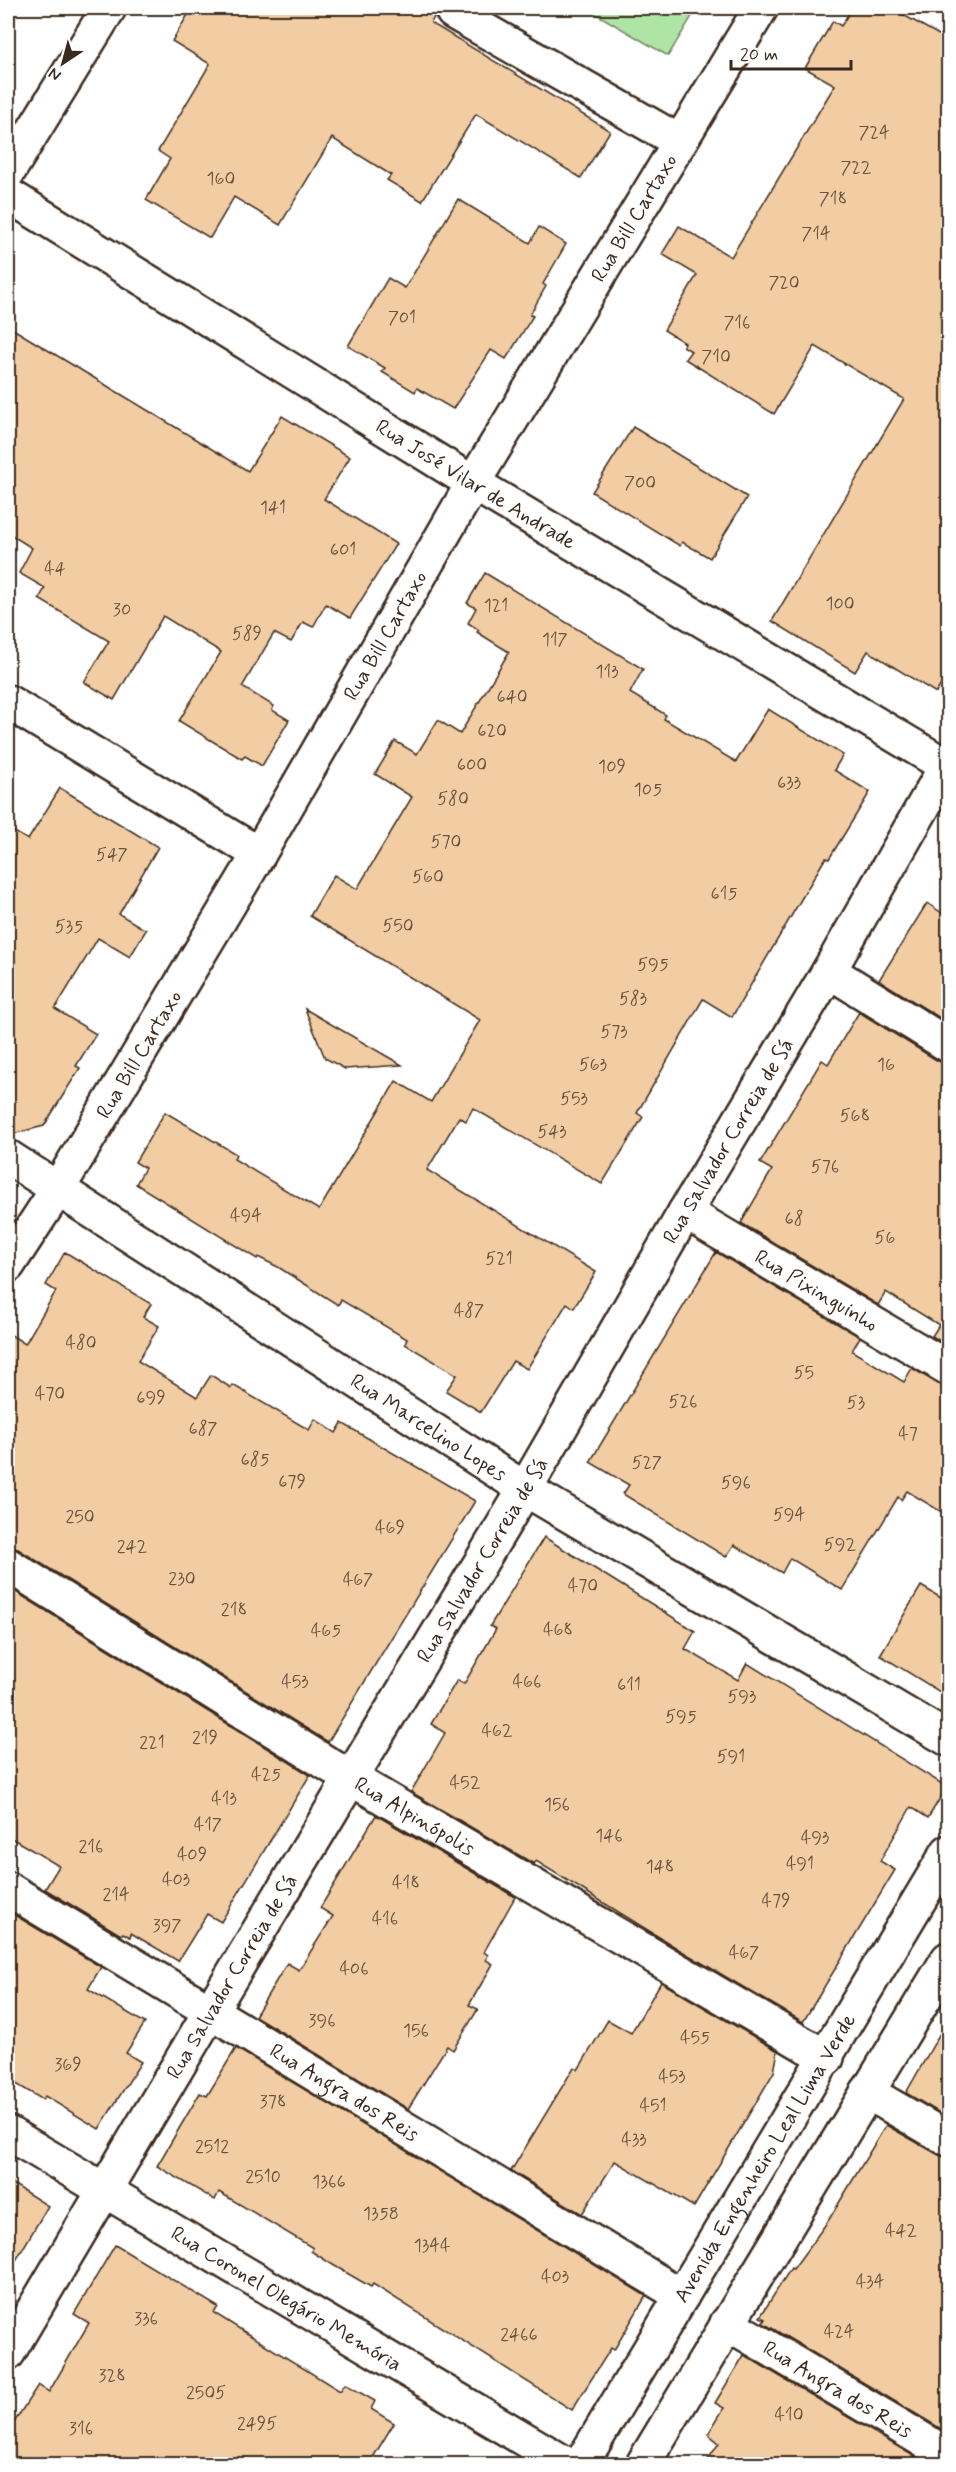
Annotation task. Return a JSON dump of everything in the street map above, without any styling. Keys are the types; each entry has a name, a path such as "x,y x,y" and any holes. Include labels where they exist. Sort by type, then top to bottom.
{"street":[{"path":"8,172 109,8"},
{"name":"Rua Bill Cartaxo","path":"8,1265 59,1187 259,854 473,483 761,8"},
{"path":"453,12 680,142"},
{"name":"Rua José Vilar de Andrade","path":"8,195 473,483 948,765"},
{"path":"8,702 259,854"},
{"name":"Rua Salvador Correia de Sá","path":"8,2353 525,1489 685,1212 830,971 948,765"},
{"path":"830,971 948,1045"},
{"name":"Rua Marcelino Lopes","path":"8,1157 59,1187 525,1489 948,1739"},
{"name":"Rua Pixinguinho","path":"685,1212 948,1368"},
{"name":"Rua Alpinópolis","path":"8,1565 352,1779 827,2058"},
{"name":"Avenida Engenheiro Leal Lima Verde","path":"581,2464 827,2058 948,1852"},
{"name":"Rua Angra dos Reis","path":"8,1889 682,2296"},
{"path":"643,2464 948,1959"},
{"path":"867,2092 948,2139"},
{"name":"Rua Coronel Olegário Memória","path":"8,2133 566,2464"},
{"name":"Rua Angra dos Reis","path":"727,2323 948,2454"}],"green space":[{"path":"586,8 697,8 668,56"}],"building":[{"path":"192,8 435,8 435,15 431,23 610,131 581,178 476,114 422,201 387,180 391,175 332,138 280,225 234,197 210,238 146,200 170,159 158,151 210,64 172,41"},
{"path":"852,8 891,8 948,40 948,673 936,693 868,651 855,672 772,621 904,399 815,346 774,414 685,359 691,351 683,346 685,343 664,330 697,275 662,254 679,226 731,257 835,85 805,68 833,21 841,26"},
{"path":"458,199 530,243 539,227 566,244 543,284 546,286 530,315 533,316 506,359 491,350 453,409 417,388 415,392 382,372 385,368 348,346 388,278 405,288"},
{"path":"8,326 248,471 282,416 350,457 324,499 396,544 350,618 326,604 313,627 303,622 291,642 274,633 242,687 274,706 272,710 289,720 262,766 245,756 242,759 179,721 221,652 163,616 114,700 84,682 109,641 39,599 45,588 19,573 32,548 8,533"},
{"path":"633,427 747,497 710,558 682,542 680,546 592,492"},
{"path":"485,573 643,669 630,693 666,715 664,719 736,762 768,709 843,755 834,770 870,792 829,859 826,858 823,862 732,1017 703,999 637,1113 643,1117 602,1184 473,1108 466,1121 459,1117 427,1170 596,1272 574,1308 567,1303 527,1369 513,1361 481,1412 446,1391 457,1375 405,1344 407,1339 341,1300 338,1305 278,1267 258,1257 257,1259 136,1184 145,1168 135,1162 165,1112 236,1154 234,1159 319,1210 396,1081 431,1102 480,1020 310,916 334,875 357,889 412,797 375,774 395,741 417,754 438,720 460,734 509,652 477,632 479,630 468,623 476,608 467,603"},
{"path":"60,788 158,847 119,914 146,930 130,957 98,938 55,1009 96,1034 76,1066 80,1068 44,1126 8,1135 8,828 28,840"},
{"path":"927,903 948,917 948,1023 879,980"},
{"path":"305,1009 402,1065 345,1069 325,1058"},
{"path":"859,1012 938,1061 948,1064 948,1346 932,1336 939,1325 886,1292 878,1305 741,1223 772,1170 760,1163 822,1060 828,1064"},
{"path":"65,1252 151,1304 143,1317 159,1326 138,1361 197,1397 211,1375 231,1388 233,1385 309,1430 315,1419 336,1433 342,1423 475,1501 328,1742 18,1549 8,1546 8,1333 25,1344 56,1291 46,1285"},
{"path":"716,1252 860,1337 852,1351 904,1382 912,1368 938,1384 948,1387 948,1516 907,1491 901,1500 898,1497 842,1590 790,1558 782,1573 734,1545 726,1557 623,1494 629,1485 590,1462"},
{"path":"544,1537 695,1631 685,1649 738,1680 747,1663 947,1787 928,1818 911,1807 880,1861 895,1870 803,2022 680,1950 536,1861 534,1864 411,1792 445,1733 431,1724 457,1680 464,1684 496,1629 490,1626"},
{"path":"921,1586 948,1602 948,1697 880,1655"},
{"path":"8,1587 310,1775 221,1922 207,1914 178,1961 131,1933 130,1937 123,1933 121,1935 45,1889 59,1866 8,1836"},
{"path":"376,1815 515,1897 484,1952 488,1955 486,1960 493,1964 469,2005 478,2009 453,2050 447,2046 408,2109 255,2016 287,1963 299,1970 333,1916 320,1908"},
{"path":"8,1911 101,1967 88,1989 145,2023 126,2053 141,2062 99,2129 45,2096 43,2100 8,2079"},
{"path":"661,1982 778,2051 774,2072 694,2207 615,2161 582,2214 511,2171 574,2067 578,2070 608,2020 631,2033"},
{"path":"948,2019 948,2118 906,2093"},
{"path":"236,2048 646,2296 614,2350 611,2348 572,2410 373,2284 371,2287 333,2265 311,2251 313,2248 219,2192 215,2200 157,2166 200,2093 207,2096"},
{"path":"886,2125 948,2158 948,2433 763,2323 765,2319 760,2317 791,2268 793,2269 828,2221"},
{"path":"8,2181 48,2206 8,2274"},
{"path":"115,2245 218,2307 214,2313 340,2391 345,2384 375,2401 371,2409 394,2423 369,2464 8,2464 8,2432 38,2385 49,2392 89,2323 74,2314"},
{"path":"744,2355 927,2464 705,2464 719,2443 708,2434 724,2408 715,2403"}]}
